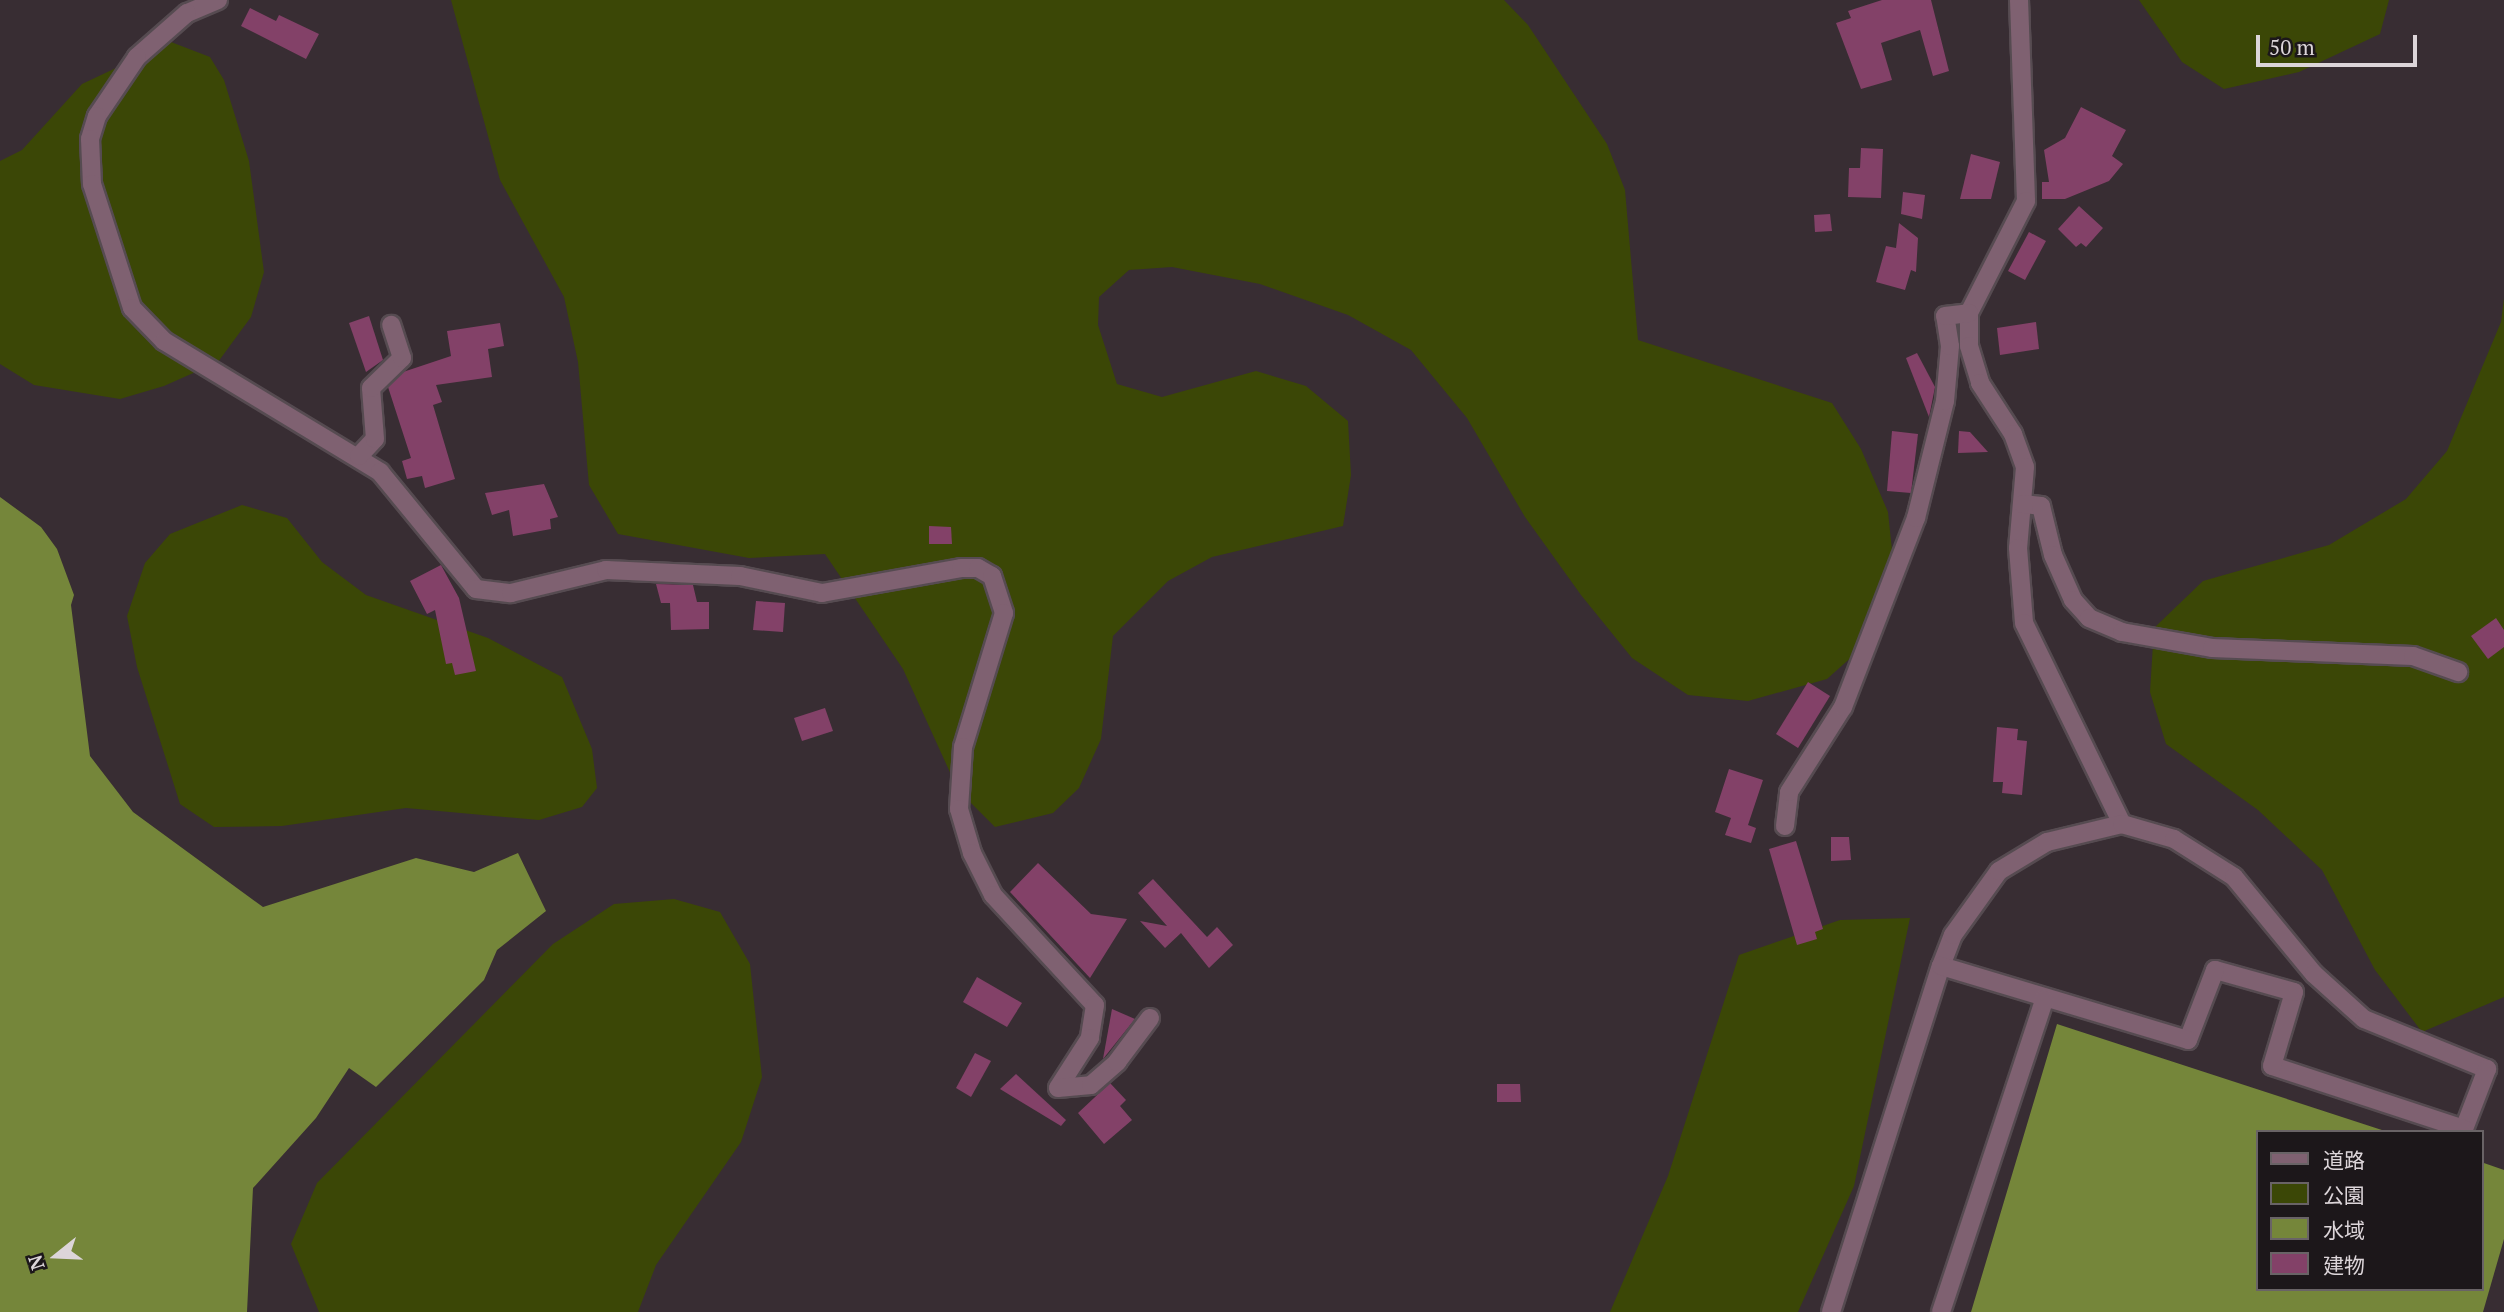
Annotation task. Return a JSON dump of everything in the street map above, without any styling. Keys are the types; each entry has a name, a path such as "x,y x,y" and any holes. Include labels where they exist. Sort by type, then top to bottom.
{"street":[{"path":"218,0 187,13 137,57 97,116 89,161 108,246 132,308 164,341 359,456 380,472 447,560 476,589 489,593 511,593 606,570 740,576 822,593 961,568 992,576 1003,613 963,747 958,809 971,853 993,895 1095,1006 1090,1038 1058,1088 1091,1085 1117,1062 1150,1018"},
{"path":"2019,0 2026,201 1969,313 1969,345 1980,383 2013,434 2025,467 2018,548 2024,623 2122,824"},
{"path":"1785,826 1790,792 1843,707 1916,518 1945,401 1950,346 1945,316 1969,313"},
{"path":"359,456 374,439 371,388 402,358 391,326"},
{"path":"2023,504 2041,506 2053,555 2073,600 2089,618 2122,632 2211,648 2413,656 2458,671"},
{"path":"1831,1312 1941,966 1972,902 1998,871 2047,842 2122,824 2174,839 2234,877 2314,974 2364,1019 2487,1069 2464,1129 2272,1066 2294,992 2314,974"},
{"path":"1941,966 2044,1000 2188,1040 2215,970 2294,992"},
{"path":"1941,1312 2044,1000"}],"green space":[{"path":"451,0 1504,0 1528,25 1607,144 1625,190 1638,340 1832,403 1861,449 1888,512 1895,579 1875,636 1827,679 1748,701 1688,695 1632,658 1581,595 1525,517 1467,418 1411,350 1348,315 1260,284 1172,267 1129,270 1099,297 1098,325 1117,384 1162,397 1256,371 1306,386 1348,421 1351,475 1343,526 1212,557 1168,581 1113,636 1101,739 1079,788 1053,813 995,827 958,790 903,669 825,554 749,558 618,534 589,485 578,362 564,297 500,180"},
{"path":"2139,0 2389,0 2380,34 2299,72 2224,89 2182,62"},
{"path":"171,42 210,57 224,80 249,161 264,272 251,317 218,362 164,386 120,399 34,385 0,364 0,161 22,150 82,84"},
{"path":"2504,298 2504,997 2422,1032 2375,970 2322,870 2258,810 2166,744 2150,692 2154,628 2203,581 2329,545 2406,499 2447,451 2501,322"},
{"path":"242,505 287,518 322,562 366,595 488,638 562,677 592,749 597,788 582,807 539,820 406,808 282,826 214,827 180,804 137,667 127,616 145,563 170,534"},
{"path":"674,899 720,912 750,964 762,1077 741,1142 656,1265 638,1312 319,1312 291,1244 317,1183 553,944 614,904"},
{"path":"1910,918 1854,1186 1798,1312 1610,1312 1668,1176 1739,955 1840,920"}],"water":[{"path":"0,497 41,527 57,549 74,595 71,605 90,756 133,812 263,907 416,858 474,872 518,853 546,911 497,950 484,980 376,1087 349,1068 316,1118 253,1188 247,1312 0,1312"},
{"path":"2057,1024 2382,1130 2256,1130 2256,1291 2483,1291 2483,1163 2504,1170 2504,1312 1971,1312"}],"pier":[{"path":"2504,1239 2504,1312 2483,1312"}],"building":[{"path":"1882,0 1931,0 1949,71 1933,76 1920,30 1881,43 1892,80 1861,89 1836,23 1851,18 1848,11"},
{"path":"250,8 276,21 279,15 319,34 306,59 241,26"},
{"path":"2081,107 2126,130 2112,156 2123,164 2109,181 2065,199 2042,199 2042,182 2049,182 2044,150 2065,138"},
{"path":"1861,148 1883,149 1881,198 1848,197 1849,168 1860,168"},
{"path":"1971,154 2000,162 1991,199 1960,199"},
{"path":"1903,192 1925,195 1922,219 1901,214"},
{"path":"2079,206 2103,228 2086,247 2081,243 2076,247 2058,229"},
{"path":"1830,214 1832,231 1815,232 1814,215"},
{"path":"1899,223 1918,238 1916,272 1911,270 1905,290 1876,282 1886,246 1896,248"},
{"path":"2029,232 2046,241 2025,280 2008,271"},
{"path":"369,316 383,360 366,372 349,323"},
{"path":"2036,322 2039,349 2000,355 1997,328"},
{"path":"500,323 504,346 488,349 492,377 436,385 442,402 433,405 455,479 425,488 422,476 407,479 402,461 411,458 388,387 403,372 451,356 447,331"},
{"path":"1917,353 1935,387 1929,417 1906,358"},
{"path":"1892,431 1918,434 1911,493 1887,491"},
{"path":"1959,431 1970,432 1988,452 1958,453"},
{"path":"544,484 558,517 550,519 551,529 513,536 509,510 492,515 485,493"},
{"path":"929,526 951,527 952,544 929,544"},
{"path":"441,565 459,598 476,671 455,675 452,663 446,664 435,610 427,614 410,581"},
{"path":"656,584 693,585 697,602 709,602 709,629 671,630 670,603 661,603"},
{"path":"756,601 785,603 783,632 753,630"},
{"path":"2496,618 2504,630 2504,647 2488,659 2471,636"},
{"path":"1808,682 1830,696 1798,748 1776,734"},
{"path":"825,708 833,731 802,741 794,718"},
{"path":"1997,727 2018,729 2017,740 2027,741 2022,795 2002,793 2003,782 1993,782"},
{"path":"1729,769 1763,780 1748,825 1756,828 1751,843 1725,835 1731,818 1715,812"},
{"path":"1831,837 1849,837 1851,860 1831,861"},
{"path":"1796,841 1823,929 1815,932 1817,939 1797,945 1769,849"},
{"path":"1038,863 1091,914 1127,919 1090,978 1010,892"},
{"path":"1153,879 1207,937 1217,927 1233,945 1209,968 1181,933 1165,948 1140,921 1167,926 1138,893"},
{"path":"977,977 1022,1003 1007,1027 963,1002"},
{"path":"1112,1009 1135,1019 1103,1059"},
{"path":"975,1053 991,1061 971,1097 956,1088"},
{"path":"1016,1074 1066,1120 1061,1126 1000,1089"},
{"path":"1110,1083 1126,1100 1120,1106 1132,1120 1104,1144 1078,1113"},
{"path":"1497,1084 1520,1084 1521,1102 1497,1102"}]}
